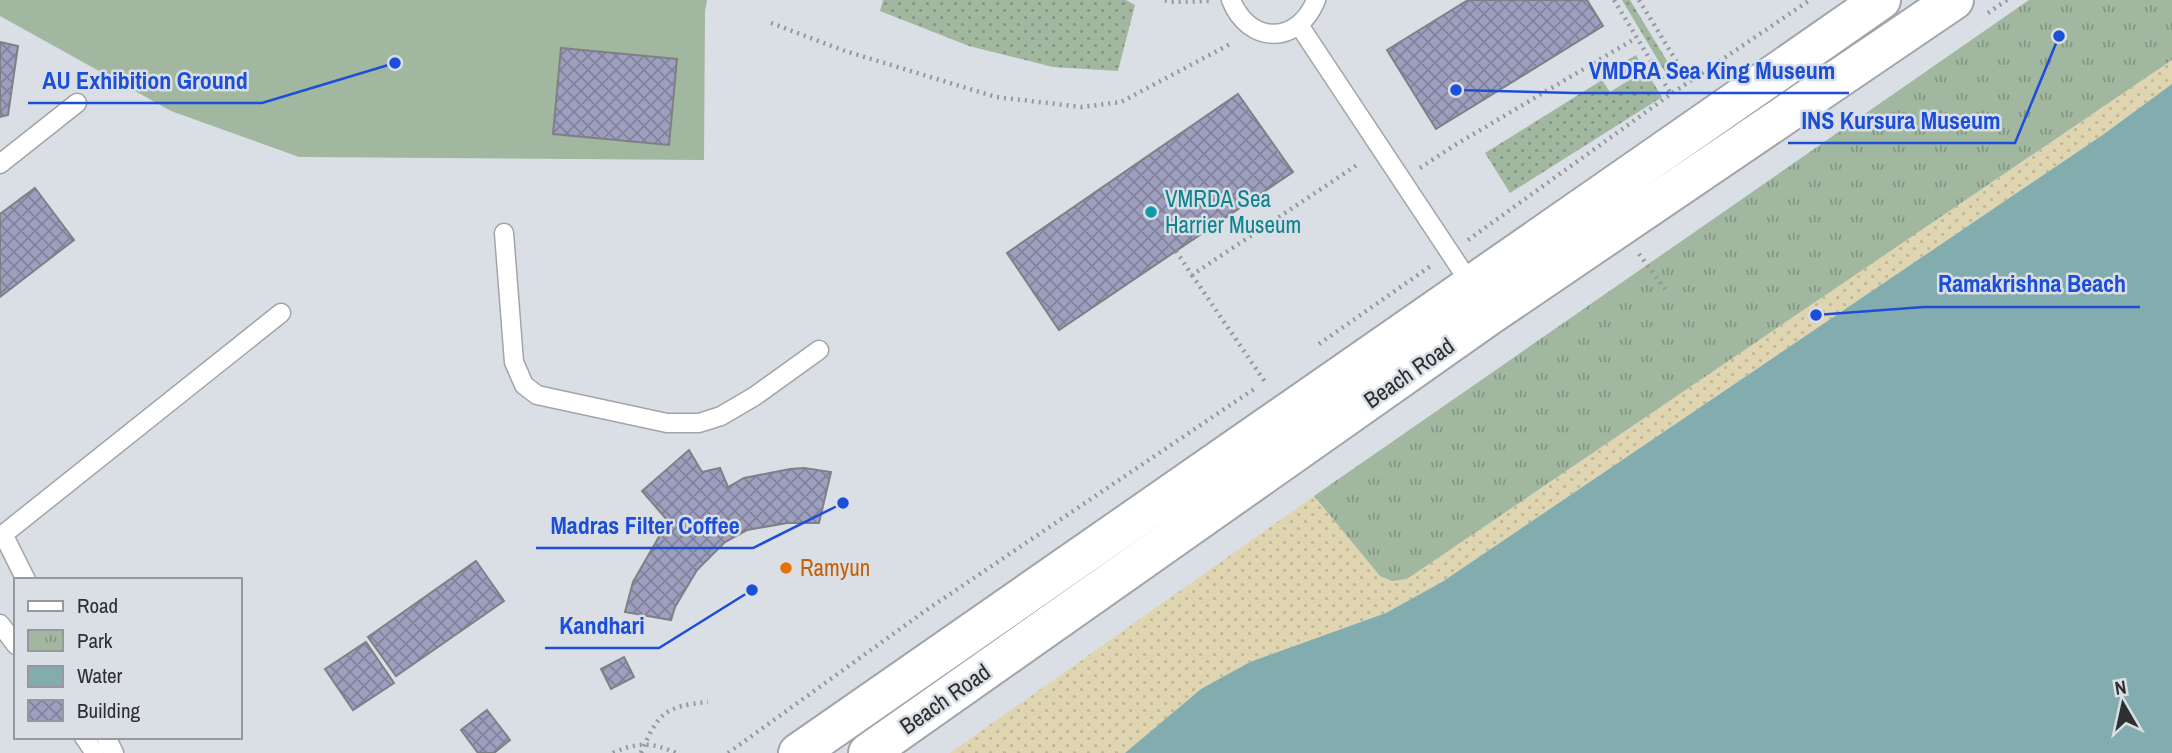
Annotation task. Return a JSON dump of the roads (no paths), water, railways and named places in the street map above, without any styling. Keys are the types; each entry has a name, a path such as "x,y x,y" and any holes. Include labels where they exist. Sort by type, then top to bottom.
{"main road":[{"name":"Beach Road","path":"798,753 951,671 1481,300 1881,0"},
{"name":"Beach Road","path":"1481,300 1954,0"},
{"name":"Beach Road","path":"868,753 951,671"}],"lane":[{"path":"1231,0 1236,13 1245,24 1257,31 1272,34 1287,32 1299,25 1309,14 1315,0"},
{"path":"1299,25 1481,300"},
{"path":"0,164 77,103"},
{"path":"504,233 514,362 524,385 537,395 667,423 699,423 733,410 819,350"},
{"path":"25,578 2,536 281,313"},
{"path":"0,624 14,642"}],"water":[{"path":"2172,84 2172,753 1125,753 1201,689 1250,662 1386,613 1442,582 2104,134"}],"place":[{"name":"INS Kursura Museum","path":"2059,36"},
{"name":"AU Exhibition Ground","path":"395,63"},
{"name":"VMDRA Sea King Museum","path":"1456,90"},
{"name":"VMRDA Sea Harrier Museum","path":"1151,212"},
{"name":"Ramakrishna Beach","path":"1816,315"},
{"name":"Madras Filter Coffee","path":"843,503"},
{"name":"Ramyun","path":"786,568"},
{"name":"Kandhari","path":"752,590"}]}
